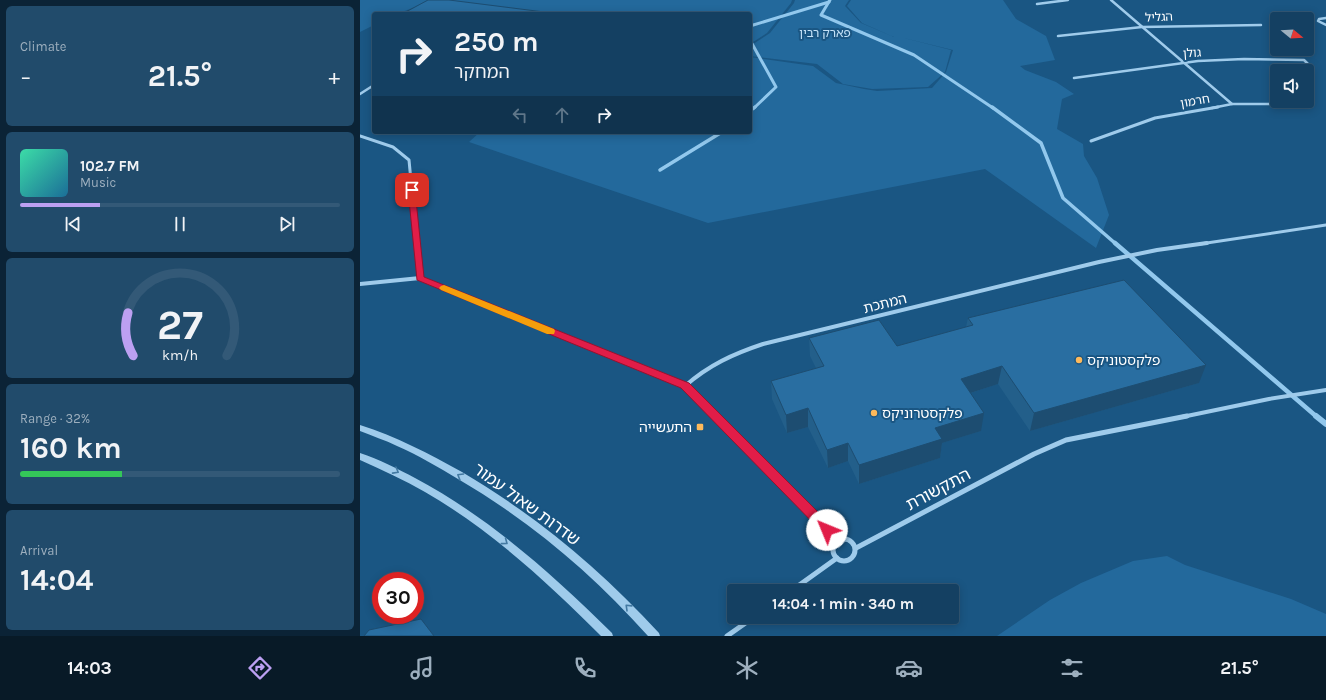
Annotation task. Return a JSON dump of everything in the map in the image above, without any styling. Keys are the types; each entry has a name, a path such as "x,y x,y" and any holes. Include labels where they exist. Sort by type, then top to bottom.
{"street":[{"path":"1037,4 1068,0"},
{"path":"1111,0 1232,104"},
{"path":"1326,18 1319,19 1318,21 1326,26"},
{"name":"הגליל","path":"1058,36 1142,27 1261,25"},
{"name":"גולן","path":"1074,78 1183,62 1252,59 1304,60 1308,64"},
{"path":"360,94 372,86"},
{"name":"חרמון","path":"1091,141 1154,118 1232,104 1270,104"},
{"path":"360,136 393,146 404,152 409,160 420,278"},
{"name":"המתכת","path":"685,386 701,371 725,357 762,344 1099,262 1156,250 1326,225"},
{"path":"360,284 420,278 685,386 838,541"},
{"name":"התקשורת","path":"856,548 1034,454 1066,440 1269,399 1326,390"},
{"name":"שדרות שאול עמור","path":"360,428 410,448 497,498 550,536 638,617 654,636"},
{"path":"360,456 388,467 473,518 525,557 568,596 608,636"},
{"path":"801,584 837,558 848,560 853,557 856,554 855,545 849,540 838,541 835,543 833,549 837,558"},
{"path":"727,636 744,624"}],"green space":[{"path":"360,0 433,0 402,12 372,12 372,26 360,32"},
{"path":"445,0 792,0 767,33 752,43 752,12 535,12"},
{"name":"פארק רבין","path":"795,0 849,0 845,6 861,23 894,37 862,23 847,6 851,0 1003,0 1016,19 1046,36 1055,60 1020,66 1025,70 1056,82 1074,94 1062,99 1057,129 1083,144 1084,156 1097,178 1109,215 1096,248 985,169 708,223 469,142 478,134 752,134 752,57 813,66 836,83 877,91 932,88 946,72 953,50 904,38 951,50 945,72 928,87 872,89 843,84 817,64 752,56 752,45 770,33"},
{"path":"1167,556 1185,565 1291,599 1326,614 1326,636 997,636 1050,600 1081,583 1133,561"}],"building":[{"path":"428,0 449,0 544,12 406,12"},
{"path":"1124,280 1206,365 1034,413 1002,366 961,379 984,413 935,428 942,439 859,465 848,443 827,450 808,408 786,415 771,381 824,366 809,338 879,320 897,346 973,325 968,318"},
{"path":"424,623 434,636 364,636 369,630 397,624"}],"waterway":[{"path":"752,25 829,2"},
{"path":"829,2 821,15 914,55 993,108"},
{"path":"752,44 776,87 754,108"},
{"path":"992,107 1041,143 1063,198 1116,244"},
{"path":"660,170 719,134"},
{"path":"1115,243 1317,417"},
{"path":"1316,416 1326,424"}],"slow traffic":[{"path":"444,288 551,331"}],"place":[{"name":"פלקסטוניקס","path":"1079,360"},
{"name":"פלקסטרוניקס","path":"874,413"},
{"name":"התעשייה","path":"700,427"}],"route":[{"path":"412,190 420,278 685,386 827,530"}]}
